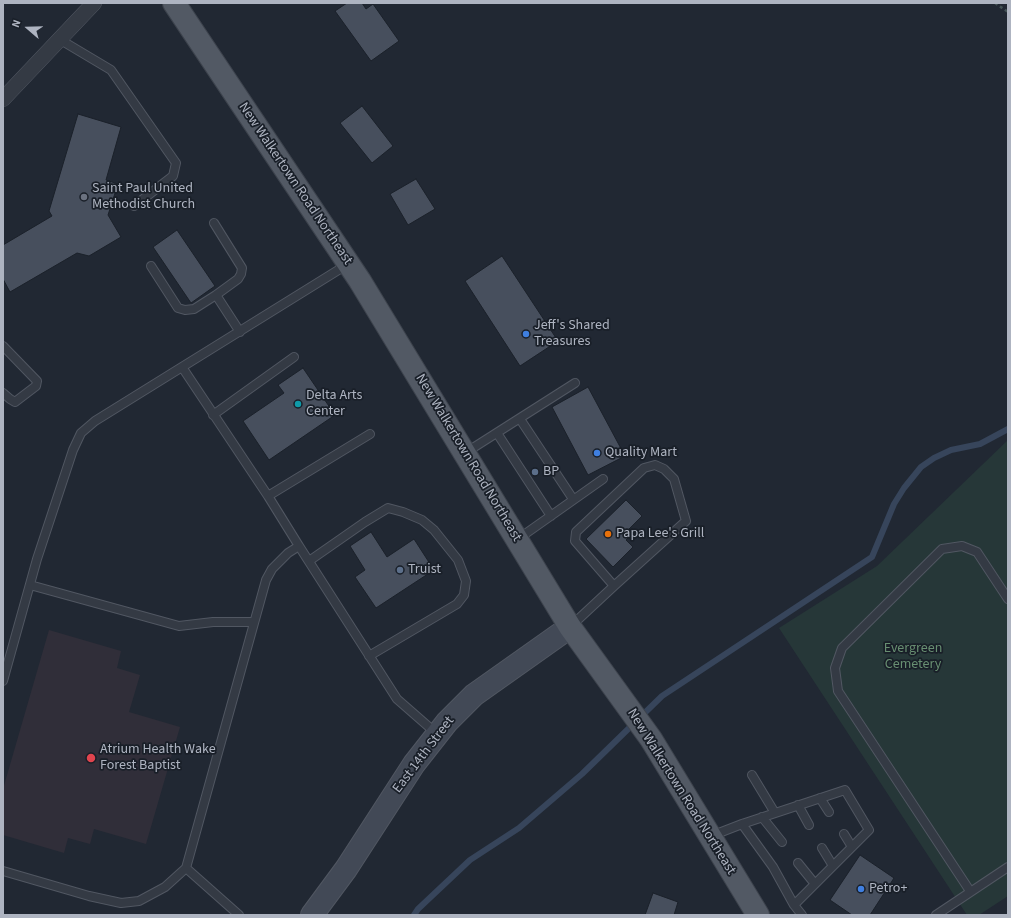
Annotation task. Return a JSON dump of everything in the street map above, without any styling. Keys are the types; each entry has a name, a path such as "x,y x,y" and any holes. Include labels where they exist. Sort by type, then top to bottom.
{"main road":[{"name":"New Walkertown Road Northeast","path":"174,3 349,264 570,627 651,739 758,915"},
{"name":"East 14th Street","path":"312,915 346,869 414,764 447,722 474,695 570,627"}],"street":[{"path":"3,99 94,3"}],"lane":[{"path":"59,39 111,70 176,163 173,176 134,206"},
{"path":"151,266 178,308 194,310 216,295 238,279 242,268 214,223"},
{"path":"3,681 30,585 73,450 81,433 95,421 349,264"},
{"path":"216,295 240,332"},
{"path":"3,346 38,381 36,386 15,402 3,393"},
{"path":"213,415 294,357"},
{"path":"182,367 268,496 397,699 438,734"},
{"path":"464,453 575,383"},
{"path":"520,419 573,499"},
{"path":"497,433 551,516"},
{"path":"268,496 370,434"},
{"path":"570,627 686,521 674,479 664,469 655,465 644,468 576,532 575,541 614,586"},
{"path":"517,540 573,499 603,480"},
{"path":"309,561 388,508 403,512 422,520 434,530 458,560 466,581 464,595 457,604 369,656"},
{"path":"3,872 89,896 121,903 139,901 165,887 186,868 266,580 272,569 288,553 299,546"},
{"path":"970,891 838,691 835,668 842,648 942,549 962,546 978,552 1008,599"},
{"path":"30,585 180,626 213,622 254,622"},
{"path":"752,775 775,813"},
{"path":"710,837 762,817 845,790 869,830 794,904"},
{"path":"820,798 829,812"},
{"path":"798,805 810,825"},
{"path":"762,817 782,842"},
{"path":"742,824 773,867 802,915"},
{"path":"844,834 852,847"},
{"path":"822,848 833,866"},
{"path":"798,863 815,884"},
{"path":"936,915 1008,866"},
{"path":"186,868 239,915"}],"path":[{"path":"994,3 1008,12"}],"shaded area":[{"name":"Atrium Health Wake Forest Baptist","path":"49,630 121,651 117,668 140,675 129,712 180,727 146,844 94,829 90,844 68,838 64,853 3,835 3,789"}],"green space":[{"name":"Evergreen Cemetery","path":"1008,440 1008,896 979,915 967,915 779,628 877,566"}],"building":[{"path":"347,3 362,3 366,9 373,4 399,41 371,61 335,11"},
{"path":"362,106 393,146 372,163 340,123"},
{"name":"Saint Paul United Methodist Church","path":"78,114 121,127 106,180 118,184 108,215 121,237 89,256 77,253 10,292 3,279 3,245 52,216 49,211"},
{"path":"416,179 435,209 408,225 390,194"},
{"path":"177,230 215,286 191,303 153,247"},
{"path":"502,256 558,341 520,366 465,281"},
{"name":"Delta Arts Center","path":"303,368 335,415 269,460 243,421 284,393 278,385"},
{"path":"588,387 625,456 588,475 552,407"},
{"path":"626,500 642,516 625,533 629,537 626,540 633,547 613,567 586,539"},
{"name":"Truist","path":"371,532 387,557 414,539 434,570 376,608 355,577 365,570 350,546"},
{"path":"860,855 894,878 870,915 852,915 830,900"},
{"path":"653,893 678,902 674,915 645,915"}],"waterway":[{"path":"414,915 418,909 470,860 519,828 582,774 662,696 872,557 894,504 904,488 921,467 934,458 951,450 980,444 1008,429"}],"place":[{"name":"Saint Paul United Methodist Church","path":"84,197"},
{"name":"Jeff's Shared Treasures","path":"526,334"},
{"name":"Delta Arts Center","path":"298,404"},
{"name":"Quality Mart","path":"597,453"},
{"name":"BP","path":"535,472"},
{"name":"Papa Lee's Grill","path":"608,534"},
{"name":"Truist","path":"400,570"},
{"name":"Atrium Health Wake Forest Baptist","path":"91,758"},
{"name":"Petro+","path":"861,889"}]}
